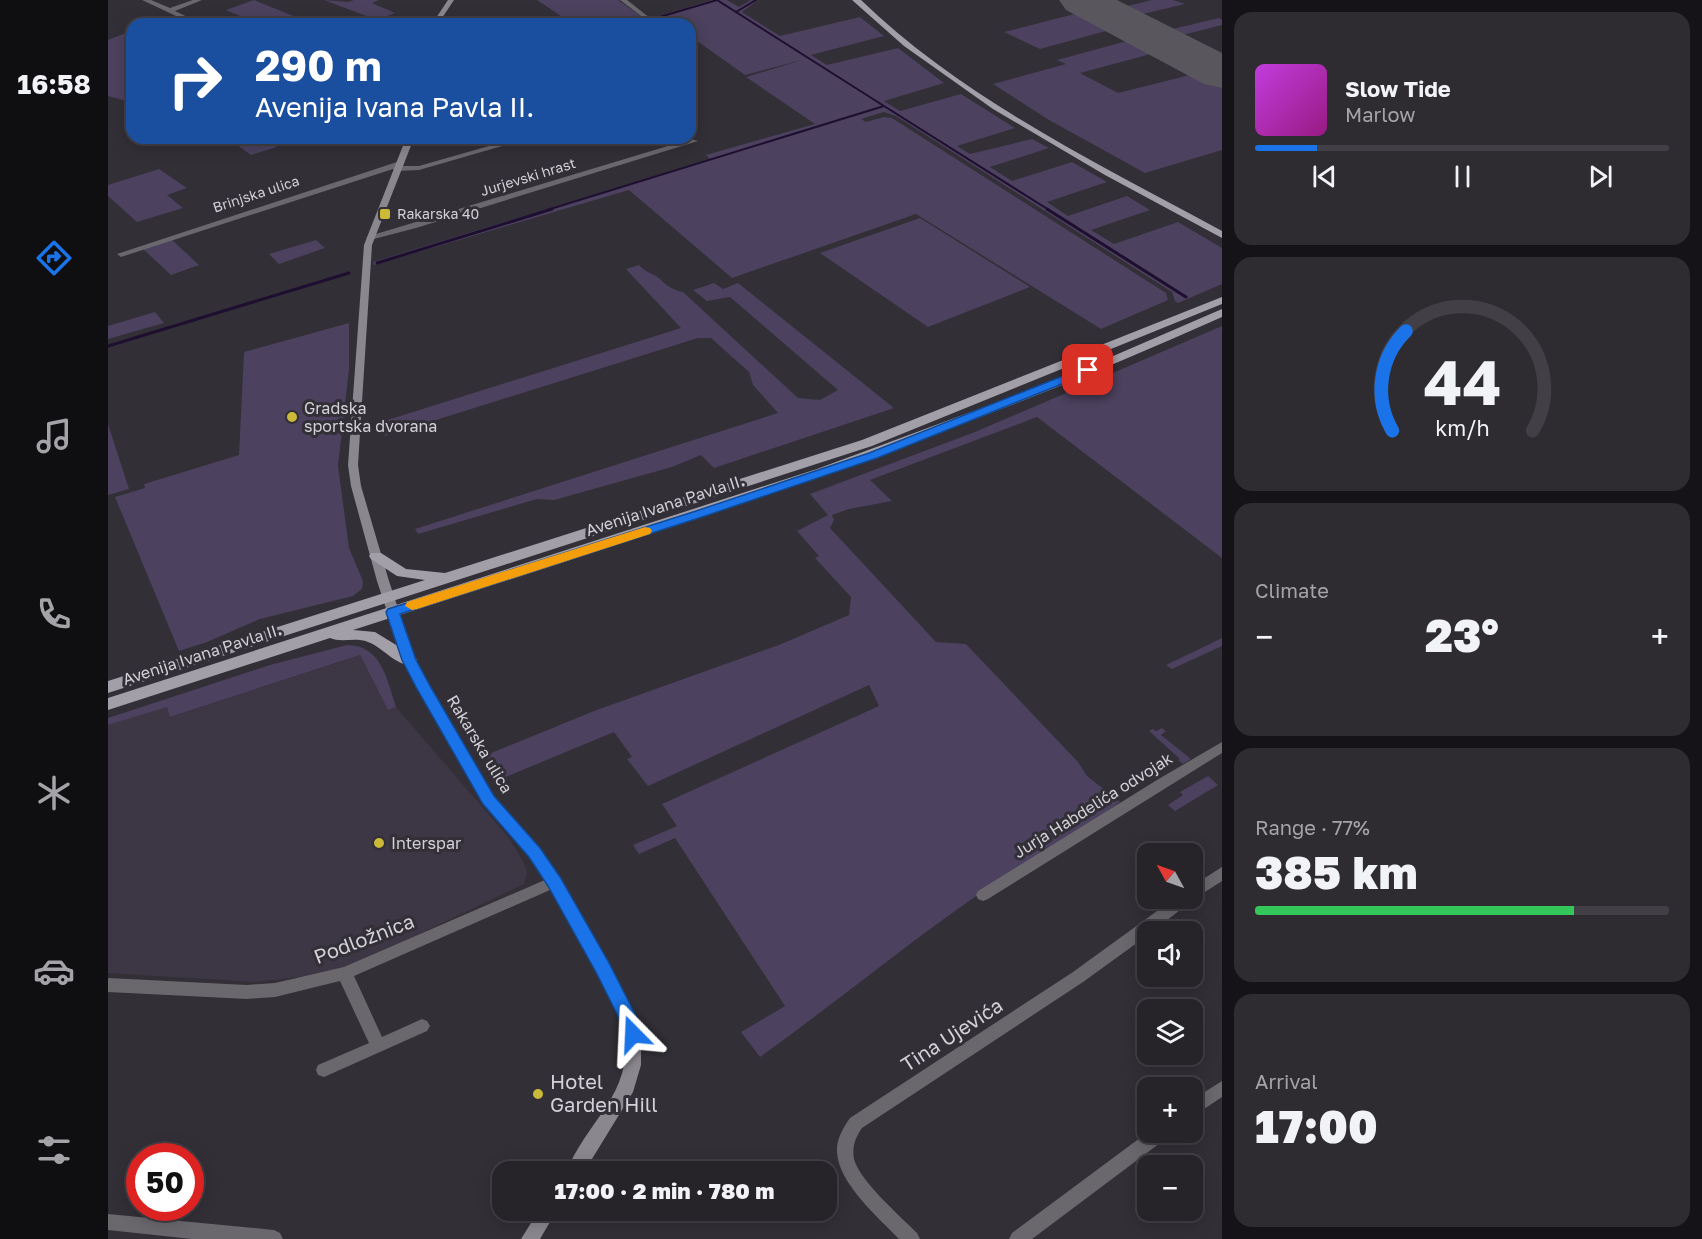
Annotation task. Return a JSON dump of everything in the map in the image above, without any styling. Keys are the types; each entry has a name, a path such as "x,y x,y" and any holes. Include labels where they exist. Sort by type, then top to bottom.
{"main road":[{"path":"439,18 452,0"},
{"path":"856,0 897,36 988,102 1039,134 1222,235"},
{"path":"870,0 913,37 1004,102 1099,158 1222,224"},
{"path":"370,237 408,144"},
{"name":"Rakarska ulica","path":"370,237 353,465 356,486 376,556 409,660 488,800 535,852 554,882 627,1016 633,1034 633,1065 626,1092 581,1161"},
{"name":"Avenija Ivana Pavla II.","path":"108,704 315,637 456,577 867,443 1222,300"},
{"name":"Avenija Ivana Pavla II.","path":"108,687 700,514 873,455 1028,395 1222,313"},
{"path":"376,556 393,568 410,575 456,577"},
{"path":"315,637 349,634 370,636 409,660"},
{"path":"530,1239 542,1221"}],"street":[{"path":"145,0 185,18"},
{"path":"169,11 199,0"},
{"path":"622,0 647,18"},
{"name":"Brinjska ulica","path":"121,254 357,176 399,167 419,168 505,144"},
{"name":"Jurjevski hrast","path":"370,237 684,144"},
{"name":"Jurja Habdelića odvojak","path":"983,895 1097,825 1134,799 1222,747"},
{"path":"1203,886 1222,873"},
{"name":"Podložnica","path":"108,985 247,992 275,990 346,973 554,882"},
{"name":"Tina Ujevića","path":"911,1239 854,1176 847,1164 847,1135 856,1123 1078,977 1172,909"},
{"path":"346,973 347,980 378,1046"},
{"path":"324,1070 422,1026"},
{"path":"1203,1102 1222,1088"},
{"path":"1018,1239 1147,1143"},
{"path":"108,1222 274,1239"}],"shaded area":[{"path":"254,0 298,18 245,18 226,10"},
{"path":"324,0 348,2 379,0 372,3 395,13 382,18 372,18"},
{"path":"537,0 618,0 642,17 640,18 564,18"},
{"path":"712,0 727,0 739,7 751,0 758,0 742,12 780,36 860,17 884,36 811,55 827,65 898,48 944,83 884,101 900,111 961,94 1015,128 957,146 970,154 1032,139 1049,148 990,167 1012,181 1072,162 1107,182 1047,202 1068,216 1127,196 1150,210 1091,230 1114,244 1178,222 1222,248 1222,284 1178,303 1172,292 896,116 884,112 861,119 866,122 884,117 892,118 1166,293 1168,300 1101,329 916,214 732,278 629,190 374,265 373,262 710,159 706,155 815,124 746,77 802,60 745,75 696,40 696,18 655,17"},
{"path":"1152,0 1173,0 1185,4 1130,17 1115,9"},
{"path":"1086,11 1117,28 1040,49 1004,32"},
{"path":"1219,18 1222,20 1222,25 1171,38 1160,32"},
{"path":"126,33 126,101 108,96 108,40"},
{"path":"1138,38 1162,51 1080,73 1118,93 1202,72 1222,83 1222,150 1145,173 1049,120 993,84 1066,64 1057,60"},
{"path":"273,144 277,147 251,155 237,145"},
{"path":"159,169 187,188 167,195 183,208 137,222 108,196 108,185"},
{"path":"920,218 1030,287 928,327 820,253"},
{"path":"171,239 199,265 171,275 143,249"},
{"path":"316,240 325,248 279,264 269,254"},
{"path":"639,265 668,286 683,292 798,398 820,400 838,390 730,297 707,301 693,290 714,283 723,289 738,283 894,408 714,468 701,455 672,467 554,500 537,499 418,534 415,529 778,413 753,385 749,372 711,338 698,338 385,436 378,423 681,328 626,269"},
{"path":"155,312 164,323 108,339 108,326"},
{"path":"349,323 349,369 338,466 349,548 363,581 362,589 353,596 260,619 207,642 179,651 115,497 145,488 144,484 239,455 244,352"},
{"path":"1222,326 1222,558 1037,417 870,480 892,501 849,509 832,515 834,520 830,528 936,642 966,644 1078,762 1087,776 1120,802 996,882 760,1057 741,1032 785,1006 675,838 639,854 633,845 677,826 662,804 879,706 869,685 648,786 627,759 632,757 614,732 501,779 484,756 594,711 779,645 849,615 851,597 815,558 819,556 797,531 828,515 810,494 975,432"},
{"path":"108,424 129,489 108,495"},
{"path":"1222,638 1222,646 1172,669 1166,665"},
{"path":"347,645 359,647 376,657 386,676 396,707 388,710 360,655 170,717 167,707 108,725 108,718 270,665"},
{"path":"360,655 388,710 396,707 509,838 524,863 527,873 524,884 359,963 328,974 254,982 108,973 108,725 167,706 171,717"},
{"path":"1162,728 1166,731 1161,735 1191,759 1183,764 1149,731"},
{"path":"1208,776 1218,785 1175,811 1168,805 1183,795 1180,792"}],"waterway":[{"path":"656,18 717,0 884,106"},
{"path":"736,12 756,0"},
{"path":"547,210 884,106"},
{"path":"884,106 1049,210"},
{"path":"377,263 552,209"},
{"path":"1047,209 1186,297"},
{"path":"108,346 349,273"}],"runway":[{"path":"1082,0 1222,73"}],"slow traffic":[{"path":"412,606 645,531"}],"place":[{"name":"Rakarska 40","path":"385,214"},
{"name":"Gradska sportska dvorana","path":"292,417"},
{"name":"Interspar","path":"379,843"},
{"name":"Hotel Garden Hill","path":"538,1094"}],"route":[{"path":"633,1034 627,1016 603,968 554,882 535,852 488,800 423,687 409,660 393,612 700,514 873,455 1088,370"}]}
